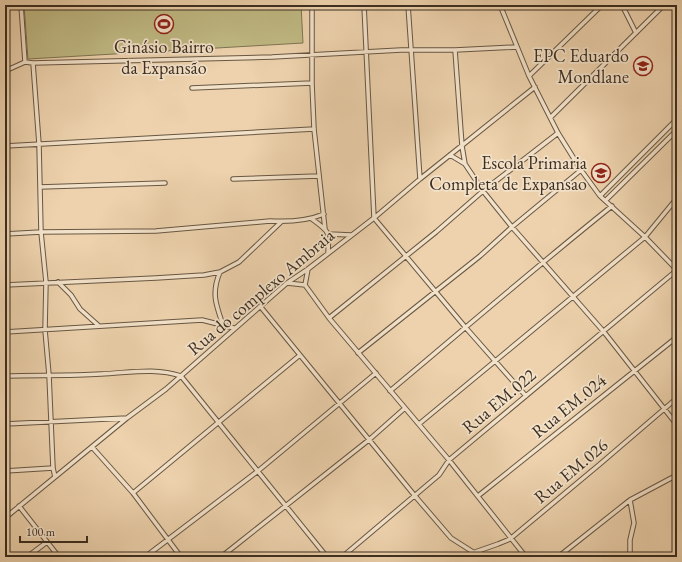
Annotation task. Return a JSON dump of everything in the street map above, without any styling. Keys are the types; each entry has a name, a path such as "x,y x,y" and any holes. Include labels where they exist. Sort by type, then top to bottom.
{"street":[{"path":"21,5 25,62"},
{"path":"323,5 312,5 312,83 314,129 325,229"},
{"path":"364,5 365,52 374,218 466,328 496,360 526,396"},
{"path":"408,5 420,179"},
{"path":"500,5 529,76 558,133 582,170 600,196 645,237 677,270"},
{"path":"529,76 602,5"},
{"path":"622,5 636,33"},
{"path":"551,117 664,5"},
{"path":"675,5 677,9"},
{"path":"5,71 25,62 313,55 517,47"},
{"path":"455,50 462,146 466,164 483,191 512,227 604,332 677,425"},
{"path":"33,63 39,144 41,232 46,282 45,330 49,375 53,468 55,477"},
{"path":"192,88 312,83"},
{"name":"Rua do complexo Ambraia","path":"5,518 127,418 181,376 287,283 308,269 374,218 420,179 535,87"},
{"path":"600,196 677,119"},
{"path":"5,146 314,129"},
{"path":"606,200 677,130"},
{"path":"330,318 483,191 558,133"},
{"path":"450,155 466,164"},
{"path":"358,353 480,256 512,227 582,170"},
{"path":"233,179 319,176"},
{"path":"40,188 165,183"},
{"path":"419,424 645,237 677,198"},
{"path":"390,391 612,206"},
{"path":"5,234 41,232 156,231 270,221 281,222 312,219 324,214"},
{"path":"312,219 329,234 328,253"},
{"path":"5,285 156,278 204,275 220,272 239,262 281,222"},
{"path":"329,234 352,235"},
{"path":"305,285 308,269"},
{"name":"Rua EM.022","path":"342,557 439,475 449,460 677,270"},
{"path":"220,272 215,286 216,305 223,325"},
{"path":"58,282 71,295 80,309 100,326"},
{"path":"287,283 305,285 358,353 449,460 510,539 526,557"},
{"path":"260,306 451,538 473,552"},
{"path":"5,332 202,320 234,328"},
{"name":"Rua EM.024","path":"478,496 677,337"},
{"path":"133,493 300,355"},
{"path":"5,376 157,371 170,372 181,376 327,557"},
{"path":"145,557 258,471 376,374"},
{"name":"Rua EM.026","path":"461,557 510,539 677,398"},
{"path":"222,557 370,439 405,408"},
{"path":"5,424 127,418"},
{"path":"92,447 133,493 181,557"},
{"path":"5,471 53,468"},
{"path":"558,557 630,500 677,475"},
{"path":"630,500 634,523 630,540 630,557"},
{"path":"19,506 59,557"},
{"path":"27,557 47,542"}],"shaded area":[{"name":"Ginásio Bairro da Expansão","path":"24,5 301,5 303,43 28,59"}],"place":[{"name":"Ginásio Bairro da Expansão","path":"164,24"},
{"name":"EPC Eduardo Mondlane","path":"643,66"},
{"name":"Escola Primaria Completa de Expansao","path":"601,173"}]}
